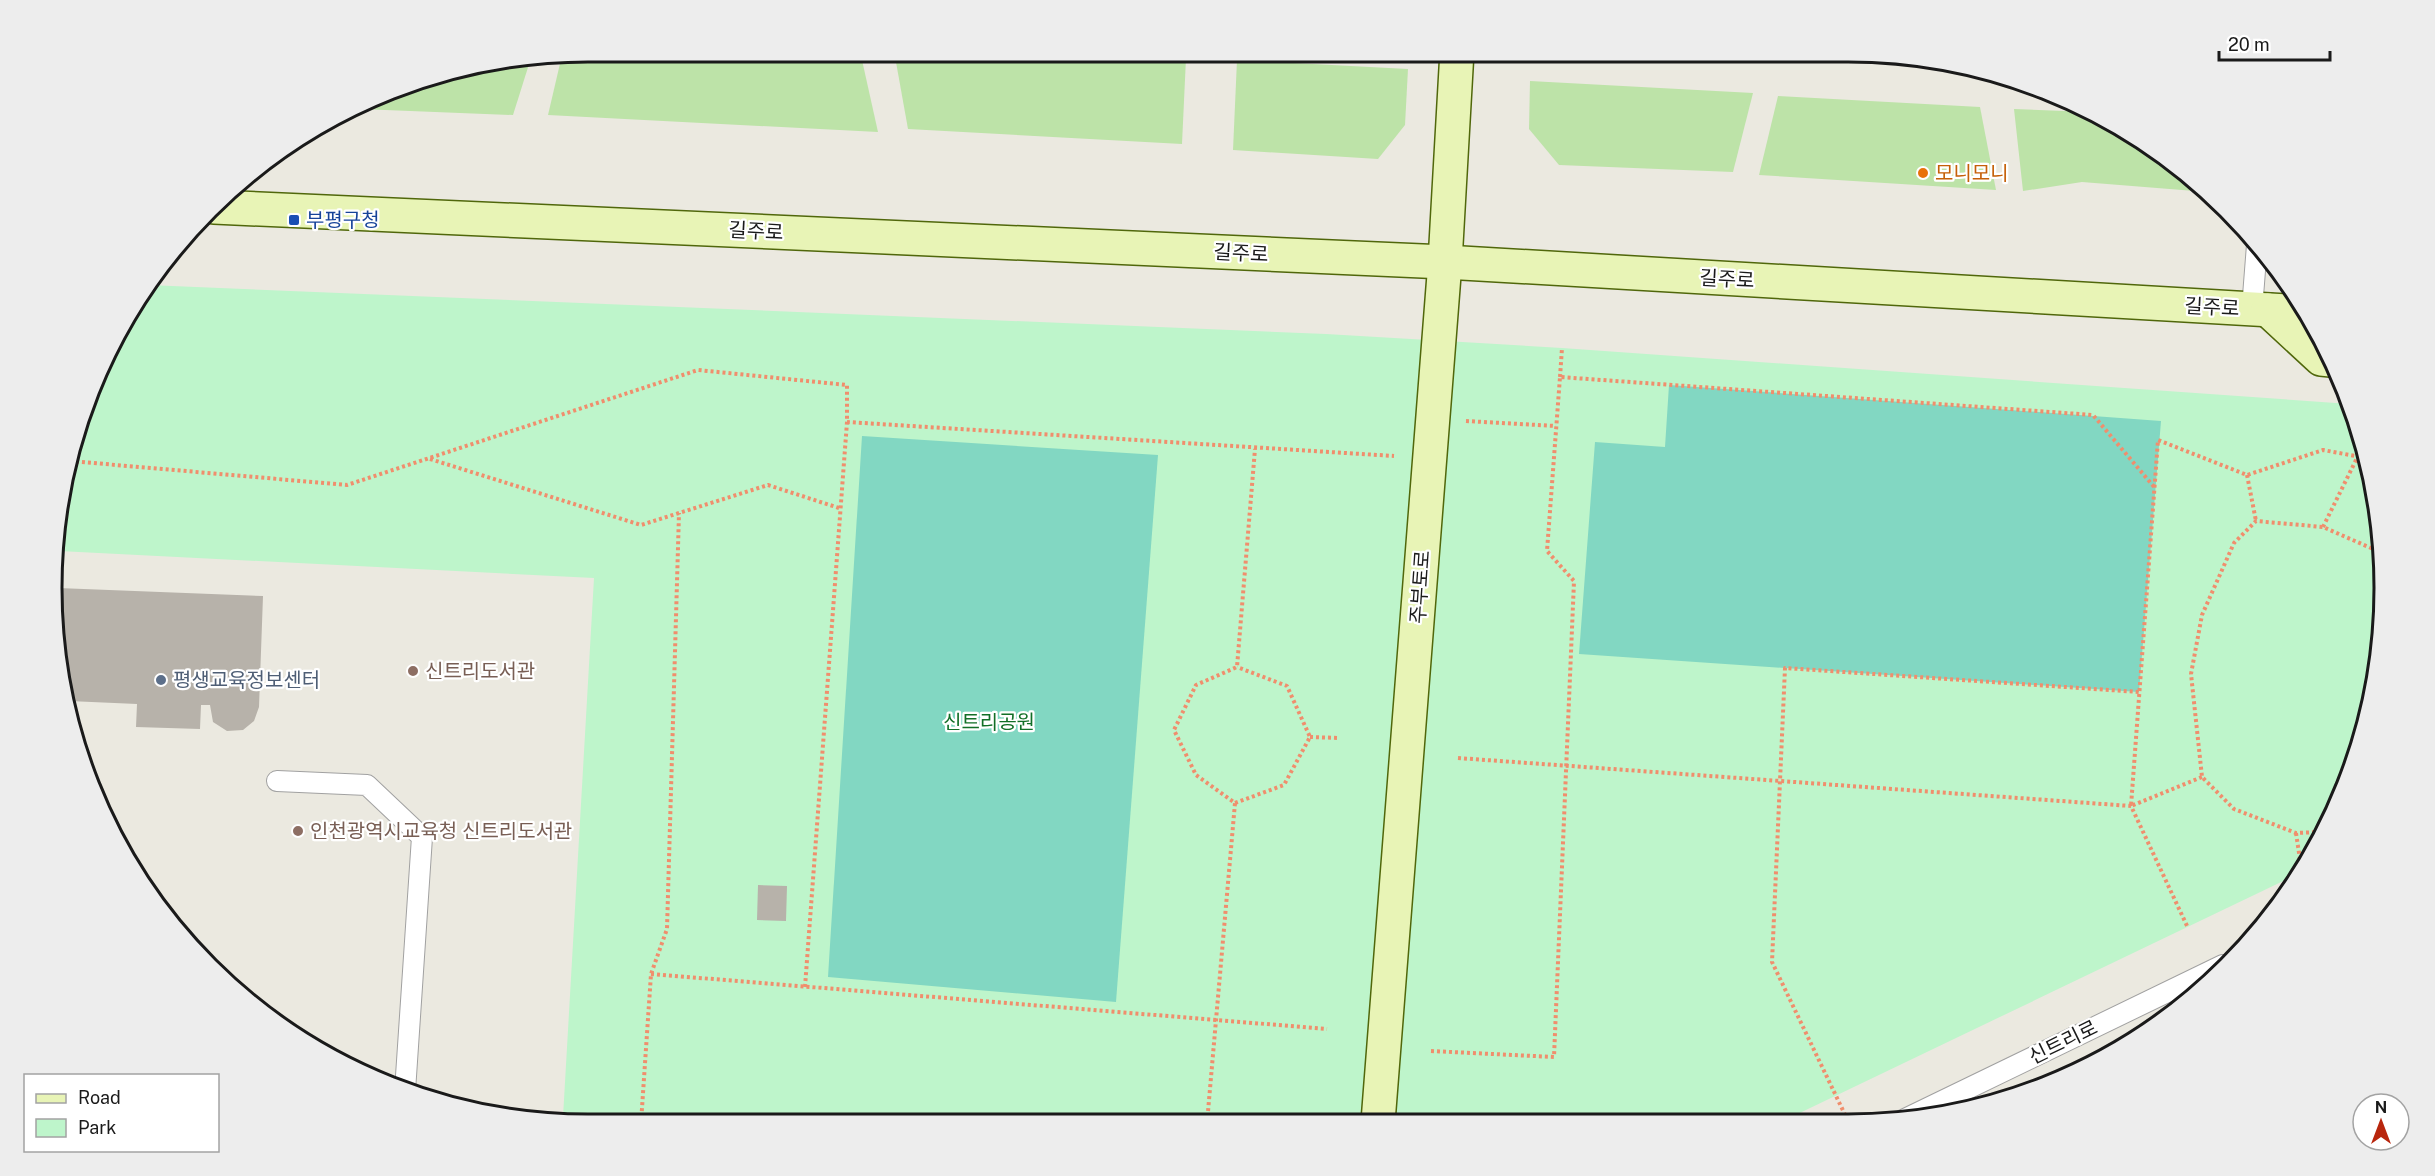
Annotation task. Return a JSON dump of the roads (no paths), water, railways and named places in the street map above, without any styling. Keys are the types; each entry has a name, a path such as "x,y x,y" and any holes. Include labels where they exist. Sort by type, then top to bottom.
{"main road":[{"name":"주부토로","path":"1379,1114 1445,262 1456,61"},
{"name":"길주로","path":"225,207 1445,262 2295,311"},
{"name":"길주로","path":"2260,309 2283,292"},
{"name":"길주로","path":"2260,309 2321,359"}],"lane":[{"path":"2258,258 2260,309"},
{"path":"277,781 367,785 422,837 406,1082"},
{"name":"신트리로","path":"1928,1108 2202,976"}],"place":[{"name":"모니모니","path":"1923,173"},
{"name":"부평구청","path":"294,220"},
{"name":"신트리도서관","path":"413,671"},
{"name":"평생교육정보센터","path":"161,680"},
{"name":"인천광역시교육청 신트리도서관","path":"298,831"}],"park label":[{"name":"신트리공원","path":"989,722"}]}
